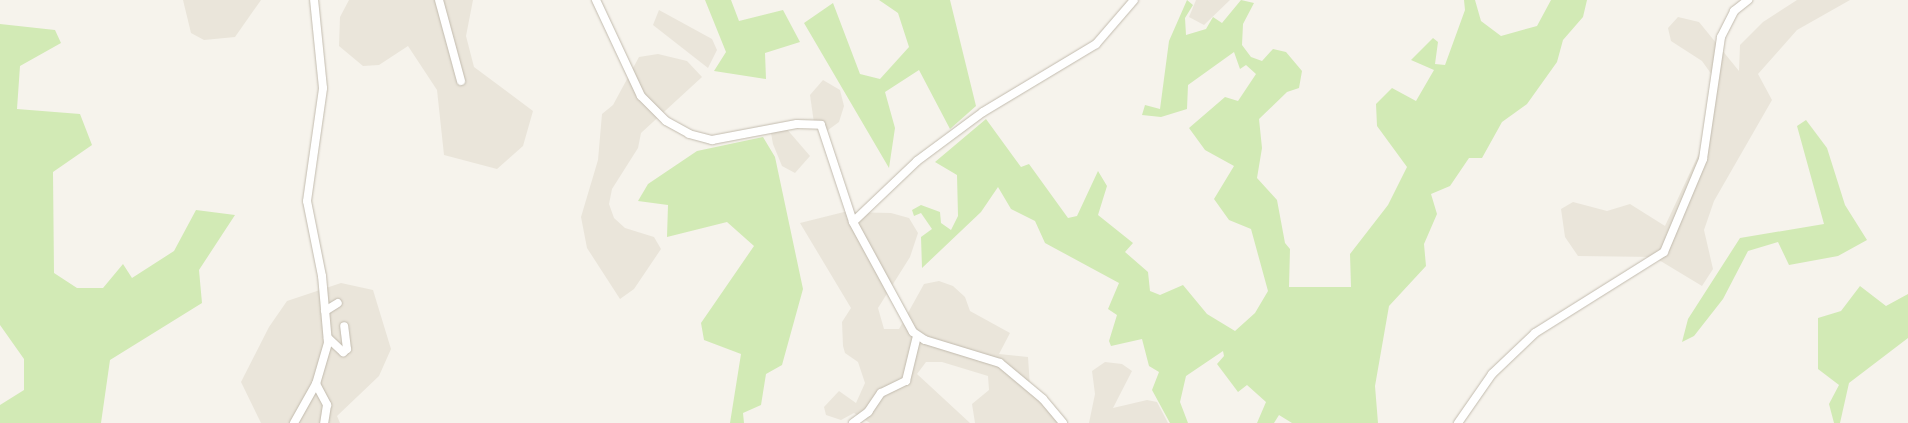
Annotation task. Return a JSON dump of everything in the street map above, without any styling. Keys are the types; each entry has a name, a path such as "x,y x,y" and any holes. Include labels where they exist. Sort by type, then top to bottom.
{"street":[{"path":"294,423 316,384 328,338 307,201 323,88 314,0"},
{"path":"439,0 461,81"},
{"path":"596,0 641,96 666,121 689,134 712,140 797,124 820,125 853,222 918,336 1000,363 1043,399 1063,423"},
{"path":"853,222 917,161 961,128 1096,44 1134,0"},
{"path":"1458,423 1492,374 1535,333 1664,252 1703,159 1720,38 1734,11 1748,0"},
{"path":"325,311 338,303"},
{"path":"328,338 343,352 347,349 344,326"},
{"path":"853,423 868,412 881,393 906,381 918,336"},
{"path":"316,384 327,405 324,423"}],"shaded area":[{"path":"183,0 261,0 235,37 204,40 191,33"},
{"path":"349,0 473,0 466,36 474,67 533,111 523,146 497,169 444,155 437,90 408,46 379,65 363,66 339,46 340,17"},
{"path":"1196,0 1230,0 1204,25 1189,17"},
{"path":"1797,0 1850,0 1797,30 1758,74 1772,100 1714,201 1704,230 1713,269 1702,286 1654,257 1578,256 1565,237 1561,209 1573,202 1607,211 1630,204 1665,226 1702,147 1712,75 1702,61 1671,41 1668,28 1678,17 1699,22 1739,71 1740,45 1763,22"},
{"path":"659,10 712,39 717,50 708,68 653,25"},
{"path":"658,54 687,61 702,77 641,133 638,148 612,189 609,204 614,218 625,228 654,237 661,249 634,289 620,299 587,248 581,217 598,160 602,114 613,105 639,57"},
{"path":"823,80 840,90 844,106 839,122 824,133 814,123 810,95"},
{"path":"785,127 810,156 795,173 782,166 773,144 771,133"},
{"path":"844,212 891,213 909,218 918,233 910,257 878,308 884,329 899,329 924,284 939,281 953,286 965,297 970,311 1010,333 999,354 1028,357 1030,387 1065,423 975,423 972,404 989,390 988,376 942,362 926,362 917,374 970,423 870,423 854,413 841,420 826,415 824,407 839,391 856,403 865,383 858,362 845,353 843,346 842,322 851,308 800,223"},
{"path":"341,283 373,290 391,349 379,376 337,416 340,423 261,423 241,382 269,327 287,301"},
{"path":"1105,362 1122,364 1132,371 1113,408 1147,400 1157,402 1168,423 1089,423 1095,394 1092,371"}],"green space":[{"path":"705,0 731,0 739,21 783,10 800,42 765,53 766,79 714,71 726,52"},
{"path":"879,0 950,0 976,106 950,129 919,70 885,92 895,128 889,168 804,23 833,3 860,74 880,79 909,47 898,13"},
{"path":"1187,0 1193,5 1185,18 1186,35 1206,29 1213,17 1222,23 1241,0 1254,3 1243,24 1242,45 1251,57 1262,61 1273,49 1286,52 1302,71 1299,88 1287,92 1259,119 1262,148 1257,178 1277,200 1285,243 1290,249 1289,287 1351,287 1350,254 1388,205 1407,167 1377,126 1376,104 1392,88 1416,101 1434,70 1411,60 1433,38 1438,42 1435,64 1445,65 1465,10 1464,0 1475,0 1481,21 1501,36 1537,26 1551,0 1587,0 1583,17 1563,40 1557,62 1527,104 1502,122 1482,158 1469,158 1450,186 1431,194 1437,214 1424,244 1426,266 1389,306 1375,386 1378,423 1292,423 1279,415 1274,423 1257,423 1266,402 1247,385 1238,392 1217,364 1224,356 1223,351 1186,376 1180,402 1188,423 1170,423 1152,390 1159,372 1149,366 1142,339 1111,346 1109,341 1117,315 1108,309 1119,283 1045,243 1035,221 1011,209 998,187 981,212 922,268 921,237 932,229 921,213 914,216 912,210 921,205 940,212 941,223 951,230 958,216 957,175 935,162 986,119 1021,167 1029,164 1068,218 1077,216 1098,171 1107,186 1098,215 1133,243 1125,252 1148,272 1150,291 1160,295 1183,285 1207,314 1235,331 1255,313 1268,291 1251,229 1229,220 1214,199 1234,166 1205,150 1189,128 1225,97 1238,101 1256,74 1246,65 1240,69 1234,52 1188,85 1187,109 1161,117 1142,115 1145,105 1160,109 1169,41"},
{"path":"0,24 55,30 61,43 20,66 17,109 80,114 92,145 53,172 54,273 77,288 103,288 123,264 132,278 174,251 196,210 235,215 199,270 202,303 110,360 101,423 0,423 0,405 24,390 24,359 0,325"},
{"path":"1806,120 1827,148 1845,205 1867,240 1838,256 1789,265 1778,242 1748,251 1723,299 1694,336 1682,342 1688,319 1740,238 1824,224 1797,126"},
{"path":"763,137 775,157 803,289 782,365 766,374 761,405 743,413 744,423 730,423 741,354 704,340 701,323 754,246 727,222 667,237 668,205 638,201 648,184 697,151"},
{"path":"1860,286 1886,306 1908,294 1908,338 1849,383 1840,423 1834,423 1829,404 1839,385 1818,369 1818,318 1841,311"}]}
